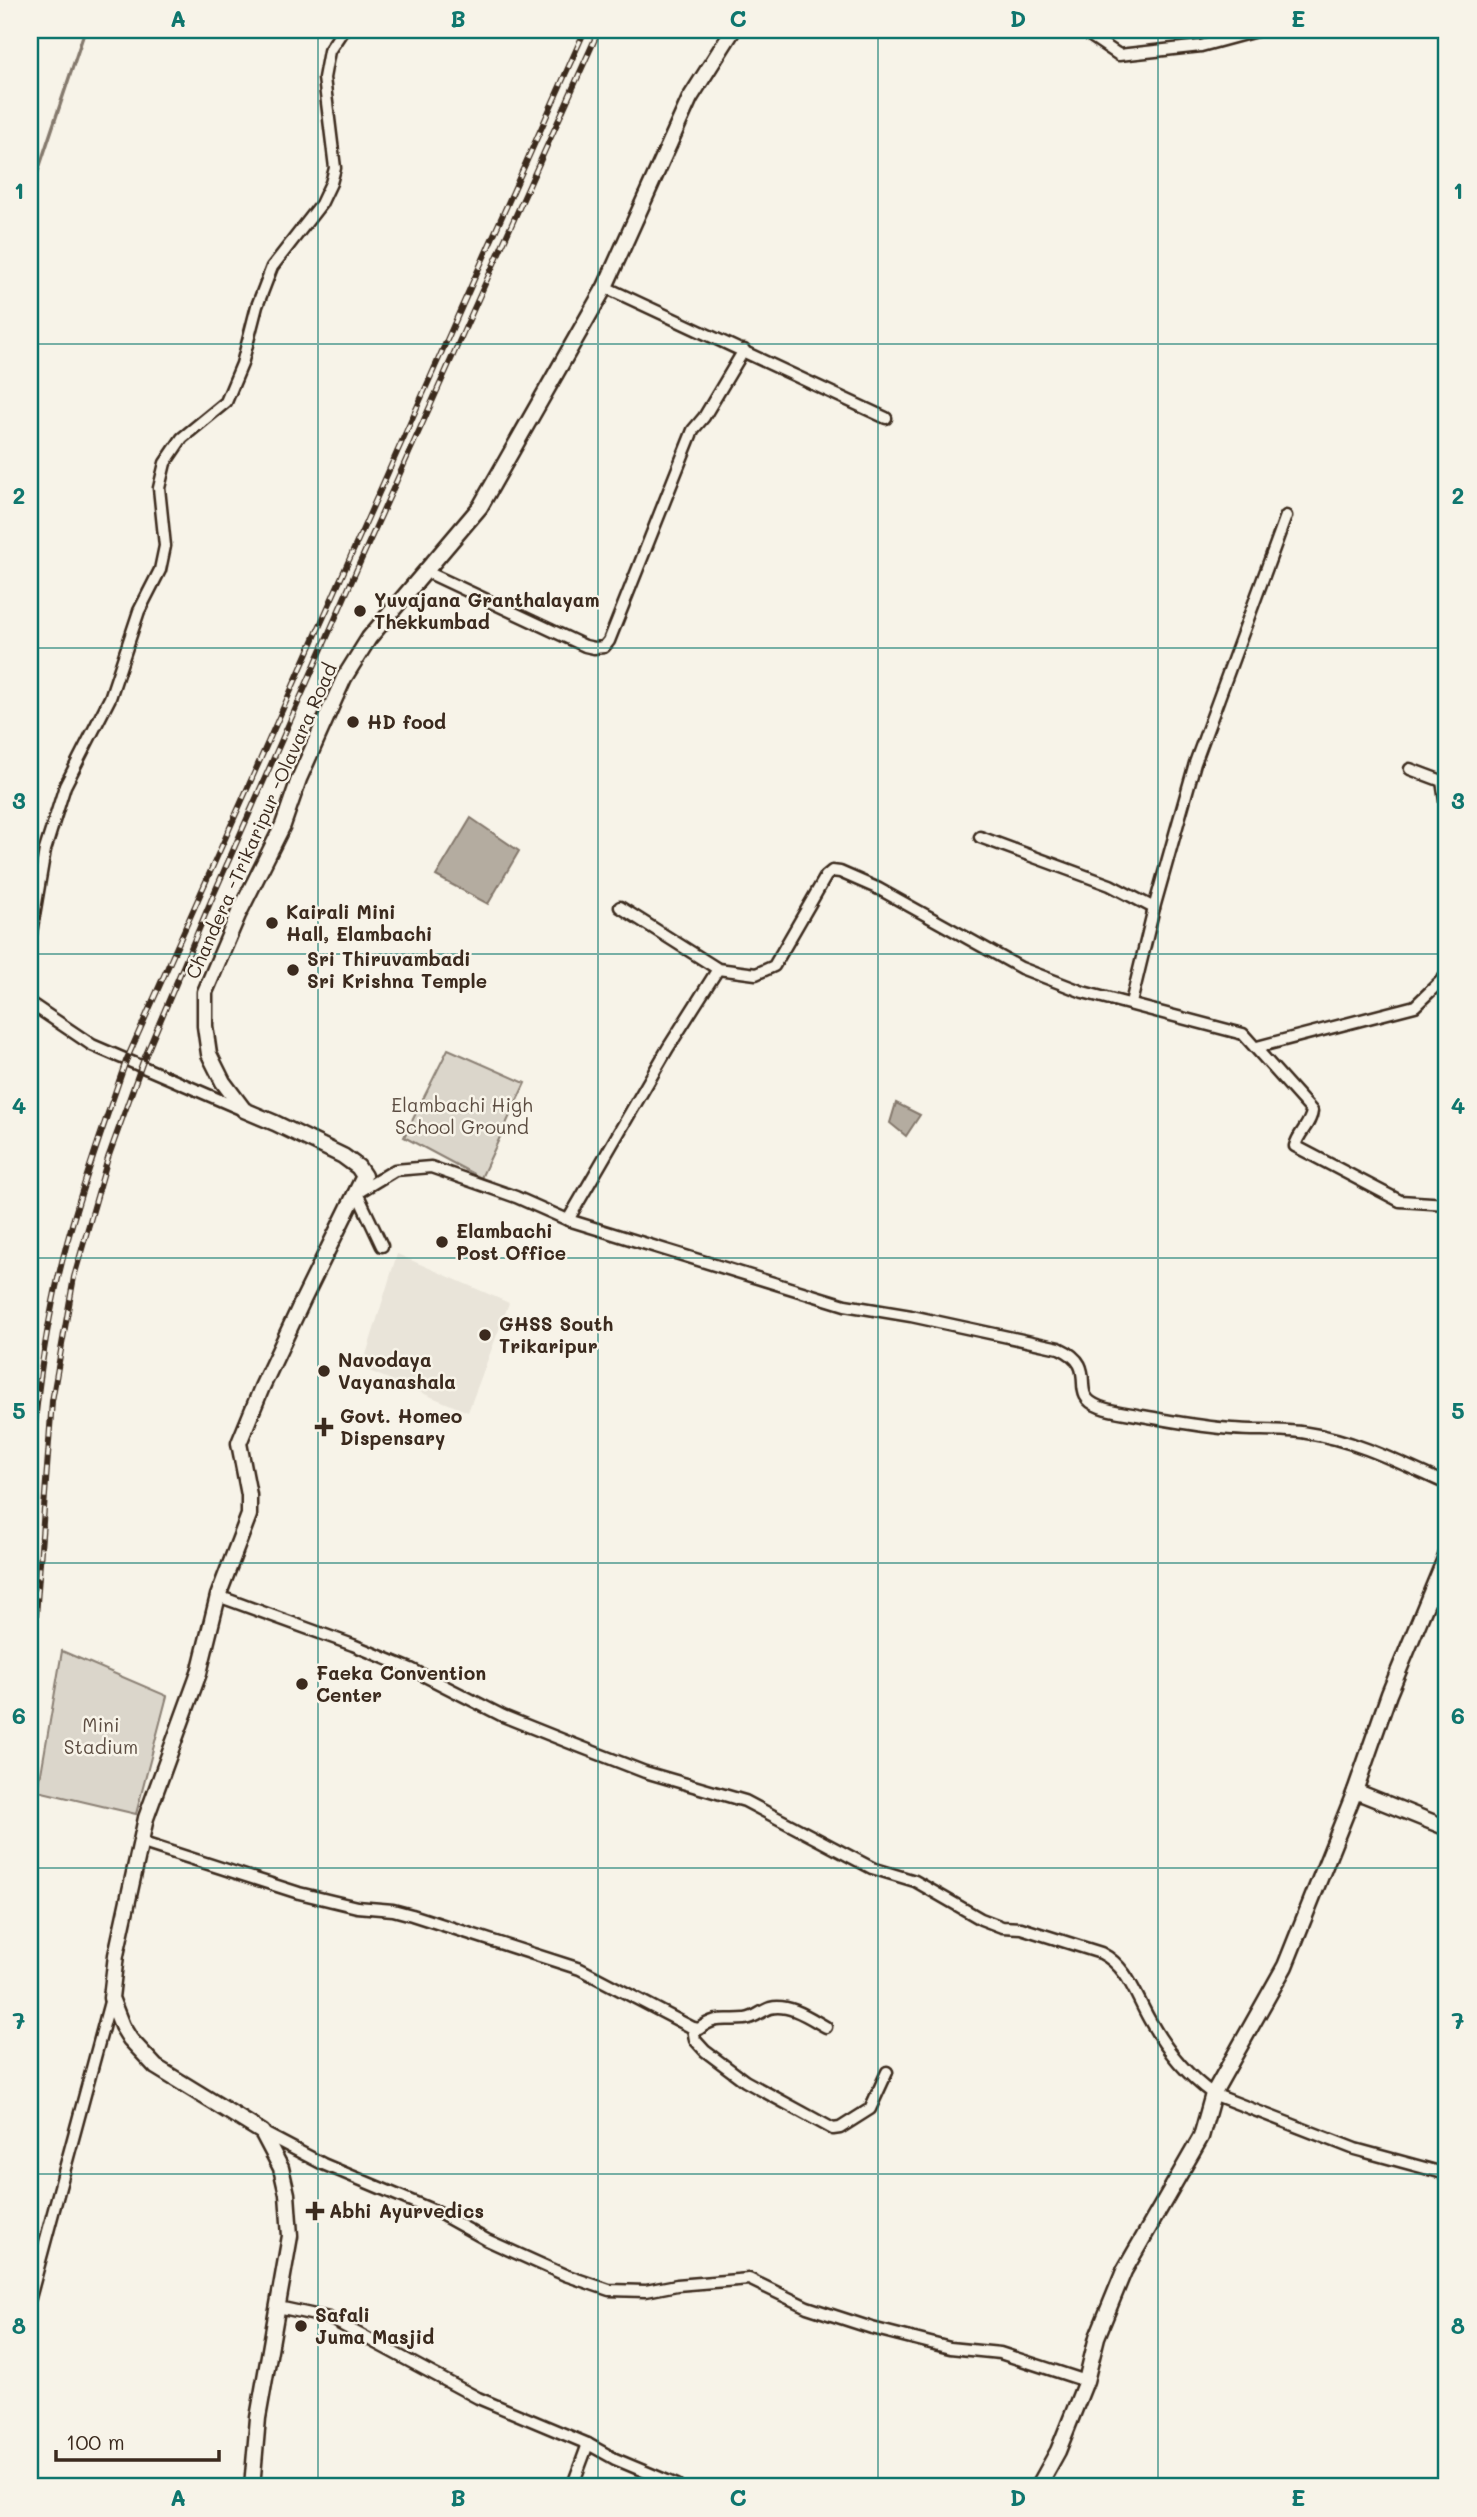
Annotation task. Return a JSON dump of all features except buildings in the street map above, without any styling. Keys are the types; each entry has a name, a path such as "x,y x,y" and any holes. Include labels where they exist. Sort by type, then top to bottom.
{"main road":[{"name":"Chandera -Trikaripur -Olavara Road","path":"243,1110 223,1082 209,1054 205,1026 205,992 238,915 283,825 299,779 344,678 369,638 480,507 605,287 690,98 733,30"},
{"path":"243,1110 343,1156 358,1167 364,1176 262,1387 239,1443 249,1495 249,1515 218,1596 199,1673 146,1818 116,1955 111,1998 126,2033 142,2053 156,2067 262,2132 281,2168 287,2194 290,2236 258,2418 253,2487"},
{"path":"1038,2487 1058,2451 1086,2381 1097,2337 1124,2271 1201,2137 1213,2094 1285,1966 1389,1695 1447,1554"},
{"path":"1354,1791 1447,1828"}],"street":[{"path":"30,939 45,850 65,786 110,698 139,611 160,570 164,546 159,488 165,463 182,438 226,402 242,364 257,306 272,267 321,204 331,183 335,168 324,78 330,51 343,30"},
{"path":"1082,30 1119,55 1201,46 1260,30"},
{"path":"605,287 886,418"},
{"path":"426,572 585,646 604,647 609,641 693,430 705,417 744,350"},
{"path":"1131,1003 1154,908 1195,763 1286,516"},
{"path":"1410,769 1442,780 1447,814"},
{"path":"980,837 1110,885 1154,908"},
{"path":"620,907 718,968 756,974 774,966 826,876 832,871 840,872 879,889 1021,968 1083,992 1244,1034 1312,1111 1312,1117 1297,1138 1295,1146 1400,1201 1447,1204"},
{"path":"568,1220 718,968"},
{"path":"1257,1047 1415,1006 1447,975"},
{"path":"30,1003 92,1045 243,1110"},
{"path":"382,1246 357,1193 395,1170 431,1167 516,1197 568,1220 845,1305 911,1316 1059,1348 1078,1359 1083,1367 1083,1389 1086,1397 1091,1403 1102,1408 1229,1429 1307,1433 1368,1449 1447,1484"},
{"path":"218,1596 411,1669 503,1716 645,1772 745,1801 872,1868 915,1881 981,1919 1002,1927 1021,1928 1101,1953 1113,1959 1125,1974 1164,2044 1192,2079 1213,2094 1356,2149 1447,2174"},
{"path":"140,1842 299,1893 357,1907 393,1910 545,1956 580,1969 693,2028 699,2029 711,2020 752,2018 766,2009 777,2007 803,2014 826,2027"},
{"path":"30,2298 111,1998"},
{"path":"693,2028 695,2040 705,2051 745,2081 833,2129 840,2128 870,2109 887,2072"},
{"path":"262,2132 323,2164 435,2211 486,2240 565,2275 609,2290 646,2291 677,2285 749,2279 807,2307 872,2328 950,2348 1000,2353 1086,2381"},
{"path":"278,2307 329,2318 478,2398 677,2485"},
{"path":"572,2487 588,2444"}],"shaded area":[{"path":"471,818 519,851 488,904 436,876"},
{"path":"896,1103 920,1115 906,1136 890,1123"},
{"path":"397,1254 509,1303 468,1412 362,1368"}],"green space":[{"name":"Elambachi High School Ground","path":"448,1049 525,1083 481,1178 404,1137"},
{"name":"Mini Stadium","path":"62,1651 167,1696 136,1814 38,1791"}],"waterway":[{"path":"30,195 85,30"}],"railway":[{"path":"30,1481 40,1378 57,1284 83,1188 126,1061 585,30"},
{"path":"30,1697 52,1401 74,1277 108,1158 142,1064 213,896 599,30"}],"place":[{"name":"Yuvajana Granthalayam Thekkumbad","path":"360,611"},
{"name":"HD food","path":"353,722"},
{"name":"Kairali Mini Hall, Elambachi","path":"272,923"},
{"name":"Sri Thiruvambadi Sri Krishna Temple","path":"293,970"},
{"name":"Elambachi Post Office","path":"442,1242"},
{"name":"GHSS South Trikaripur","path":"485,1335"},
{"name":"Navodaya Vayanashala","path":"324,1371"},
{"name":"Govt. Homeo Dispensary","path":"324,1427"},
{"name":"Faeka Convention Center","path":"302,1684"},
{"name":"Abhi Ayurvedics","path":"315,2211"},
{"name":"Safali Juma Masjid","path":"301,2326"}]}
